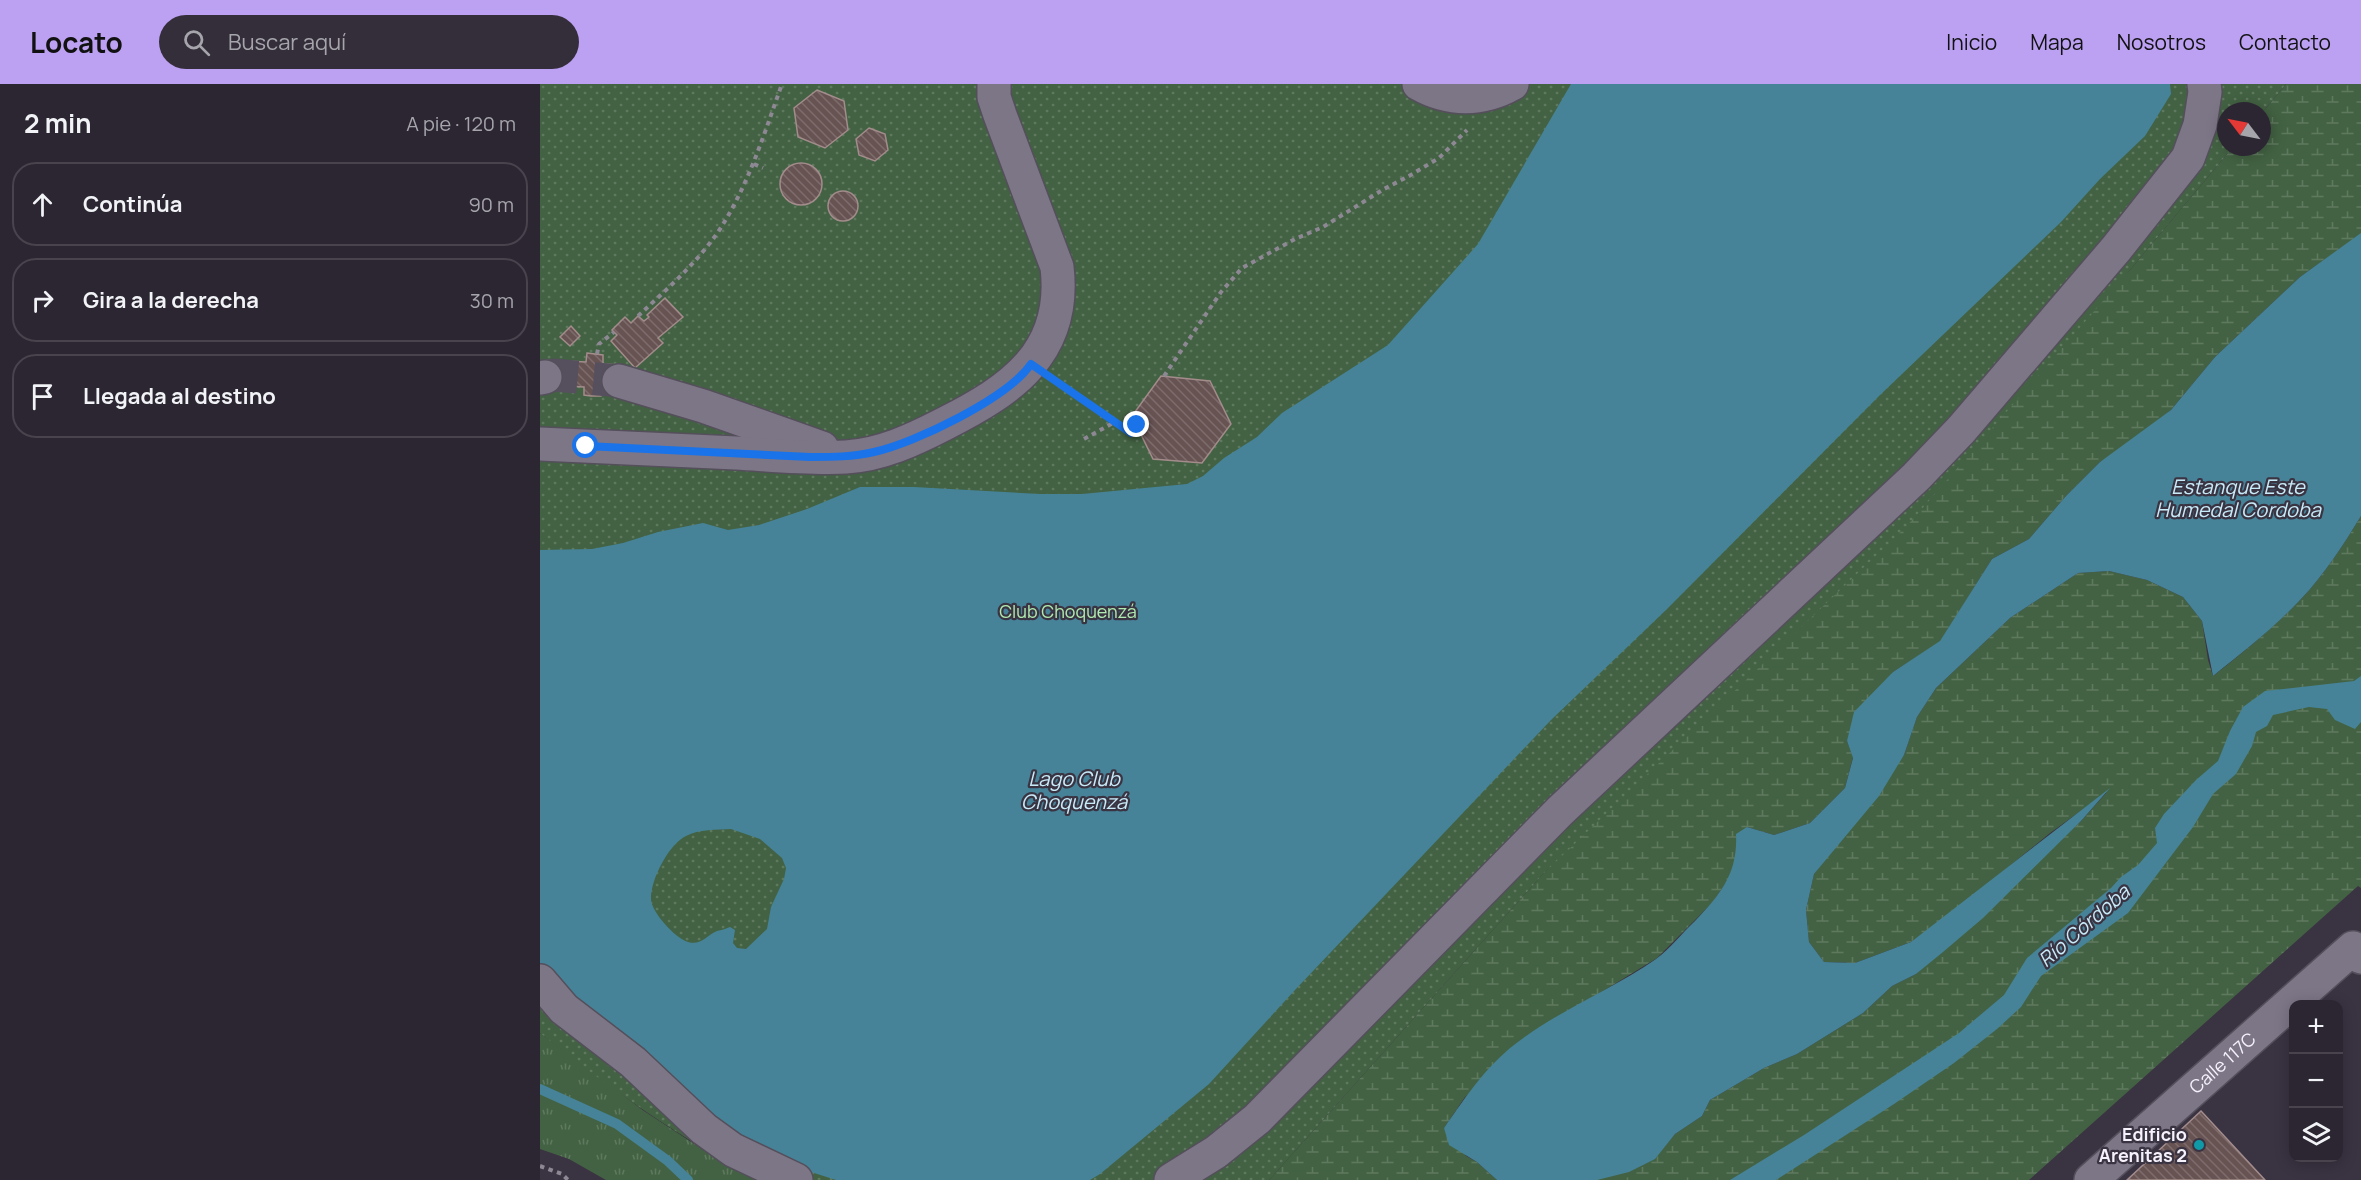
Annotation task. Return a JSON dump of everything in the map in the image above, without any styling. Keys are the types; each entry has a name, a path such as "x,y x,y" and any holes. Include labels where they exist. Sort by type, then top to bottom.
{"street":[{"path":"540,444 846,457 903,445 961,416 1012,383 1043,349 1052,330 1060,288 1057,267 994,97 994,84"},
{"path":"1419,84 1431,91 1450,96 1472,97 1505,88"},
{"path":"1171,1180 1215,1152 1257,1119 1560,811 1916,477 1961,430 2116,249 2188,158 2200,125 2204,84"},
{"path":"619,381 714,409 846,457"},
{"name":"Calle 117C","path":"2092,1180 2357,953"},
{"path":"540,981 564,1009 633,1062 704,1129 733,1150 796,1180"}],"path":[{"path":"638,316 690,267 718,232 754,164 783,84"},
{"path":"1164,376 1221,292 1242,268 1295,239 1323,227 1439,158 1505,88"},
{"path":"754,164 763,168"},
{"path":"597,354 599,344 614,332"},
{"path":"1031,364 1131,433 1137,425"},
{"path":"1084,439 1115,422"},
{"path":"540,1166 562,1174 568,1180"}],"green space":[{"name":"Club Choquenzá","path":"540,84 2286,84 2271,102 2217,102 2217,156 2225,156 2130,270 1906,527 1543,874 1269,1180 762,1180 675,1131 593,1074 540,1033"},
{"path":"2286,84 2361,84 2361,234 2300,277 2215,357 2171,410 2135,440 2100,462 2066,496 2029,539 1992,559 1940,642 1893,672 1847,741 1853,757 1845,788 1810,823 1774,835 1747,827 1728,880 1713,902 1657,958 1572,1010 1465,1097 1444,1128 1466,1156 1477,1162 1497,1180 1269,1180 1543,874 2130,270 2225,156 2271,156 2271,102"},
{"path":"2361,516 2361,888 2358,886 2029,1180 1595,1180 1654,1159 1675,1134 1702,1116 1710,1100 1764,1068 1797,1054 1863,1013 1892,986 1916,974 2081,821 2107,792 2050,833 1947,917 1911,942 1855,963 1824,962 1809,942 1806,910 1814,874 1904,755 1917,717 1936,688 2010,618 2078,573 2109,571 2147,580 2183,597 2202,621 2213,676 2301,599 2326,570"},
{"path":"540,1033 644,1111 705,1151 762,1180 606,1180 569,1159 540,1149"}],"water":[{"name":"Lago Club Choquenzá","path":"1571,84 2170,84 2171,94 2145,136 2100,179 2061,222 1879,396 1666,610 1551,720 1209,1084 1090,1180 836,1180 783,1163 736,1137 540,968 540,550 592,549 703,523 728,530 759,525 807,509 860,487 1082,494 1187,484 1203,476 1224,458 1257,437 1282,413 1388,345 1478,244","holes":["731,829 760,839 782,858 786,868 784,879 771,907 767,929 746,949 737,948 733,943 735,930 730,927 693,943 677,935 664,923 655,910 651,898 654,881 673,846 686,836 708,830"]},
{"name":"Estanque Este Humedal Cordoba","path":"2361,233 2361,516 2318,580 2280,620 2213,676 2202,621 2183,597 2147,580 2109,571 2078,573 2010,618 1936,688 1917,717 1904,755 1879,796 1814,874 1806,910 1809,942 1824,962 1855,963 1911,942 2110,788 2081,821 1983,918 1916,974 1892,986 1863,1013 1797,1054 1764,1068 1710,1100 1702,1116 1675,1134 1655,1159 1629,1172 1597,1180 1497,1180 1477,1162 1449,1145 1444,1128 1479,1080 1499,1058 1538,1028 1656,959 1704,911 1720,892 1731,872 1736,848 1736,834 1747,827 1774,835 1810,823 1845,788 1853,758 1847,741 1854,712 1893,672 1940,641 1992,559 2029,539 2066,496 2100,462 2171,410 2215,357 2300,277"},
{"name":"Río Córdoba","path":"2361,676 2361,722 2355,729 2335,720 2327,709 2309,707 2273,715 2267,726 2256,732 2252,746 2236,774 2213,794 2193,827 2128,913 2041,976 2021,1007 1997,1029 1954,1063 1894,1104 1776,1180 1730,1180 1804,1135 1959,1033 2004,995 2027,958 2138,865 2157,843 2155,828 2164,814 2196,780 2218,761 2243,707 2265,691 2354,681"}],"building":[{"path":"817,90 844,101 848,130 825,148 798,137 794,108"},
{"path":"869,128 885,134 888,150 875,161 859,155 856,139"},
{"path":"801,163 816,169 822,184 816,199 801,205 786,199 780,184 786,169"},
{"path":"843,191 854,195 858,206 854,217 843,221 832,217 828,206 832,195"},
{"path":"665,298 683,317 658,338 663,343 635,368 611,341 617,335 612,330 625,317 631,323 638,316 644,321 649,317 647,315"},
{"path":"571,326 580,336 570,346 560,337"},
{"path":"587,353 603,355 603,364 620,365 618,388 602,387 601,396 591,396 584,395 584,387 545,385 546,360 586,362"},
{"path":"1161,376 1210,381 1231,424 1202,463 1153,459 1132,416"},
{"name":"Edificio Arenitas 2","path":"2201,1111 2265,1180 2127,1180"}],"waterway":[{"path":"540,1089 617,1124 668,1161 688,1180"}],"tunnel":[{"path":"545,377 554,375 619,381"}],"place":[{"name":"Edificio Arenitas 2","path":"2199,1145"}],"route":[{"path":"586,446 810,457 846,457 874,452 903,445 970,411 1012,383 1031,364 1131,433 1137,425"}]}
